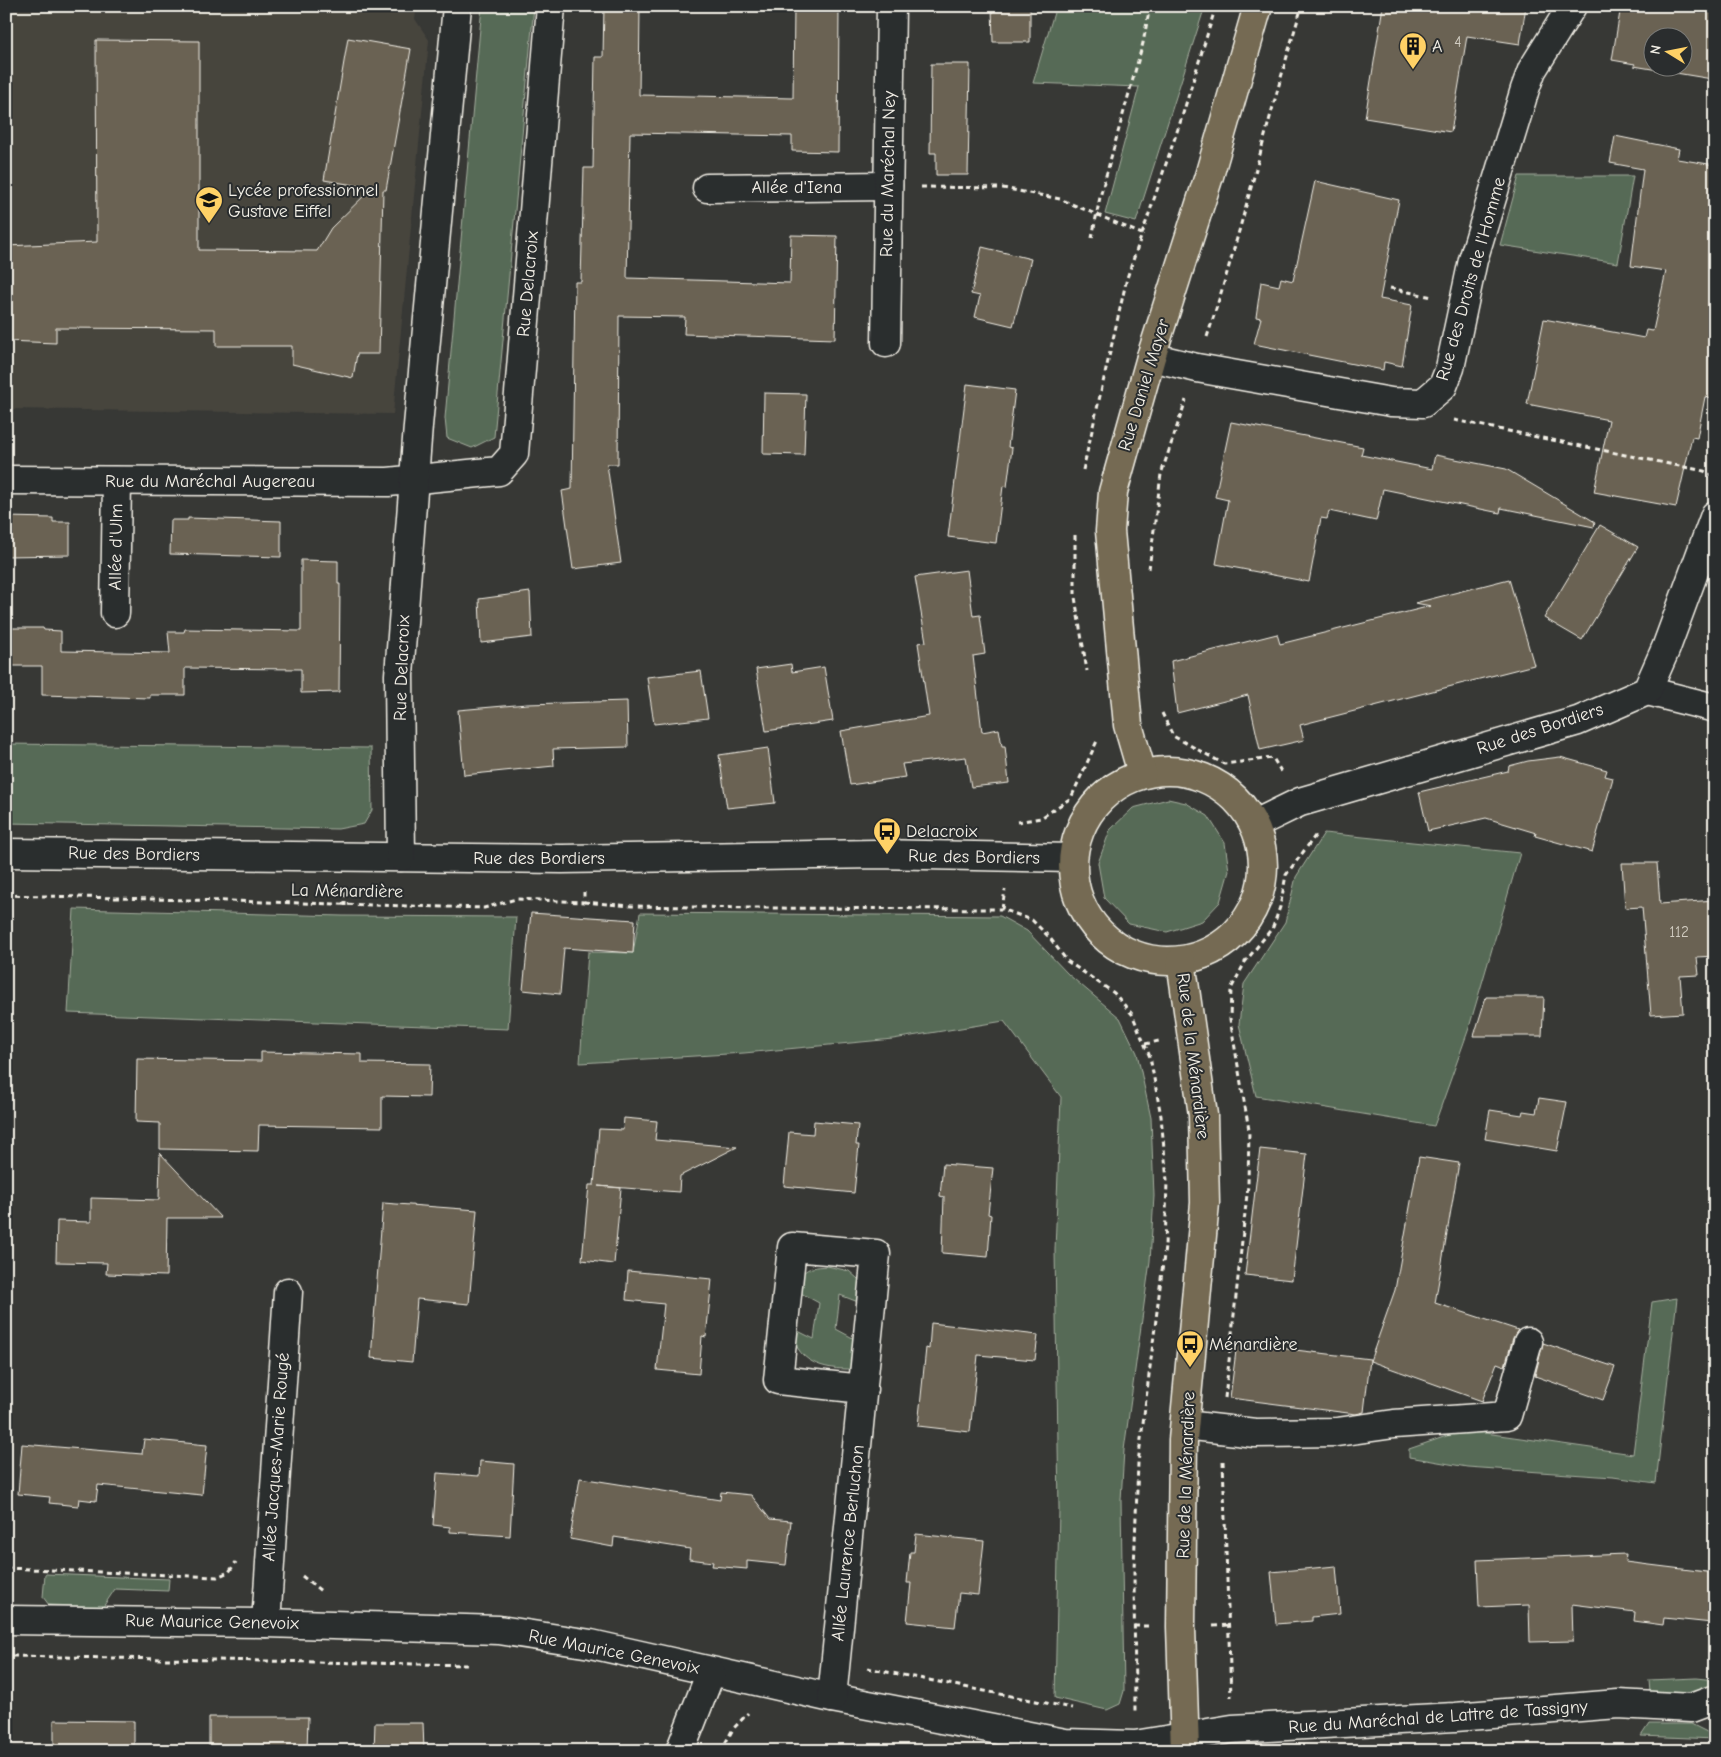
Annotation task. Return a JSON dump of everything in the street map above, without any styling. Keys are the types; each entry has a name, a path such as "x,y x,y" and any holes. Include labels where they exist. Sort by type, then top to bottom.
{"main road":[{"name":"Rue Daniel Mayer","path":"1142,773 1128,726 1110,530 1113,492 1152,357 1209,176 1258,6"},
{"path":"1176,770 1208,778 1235,797 1255,824 1263,853 1262,883 1252,911 1234,935 1210,952 1181,961 1152,961 1125,952 1102,936 1084,913 1074,887 1072,858 1079,830 1094,804 1116,785 1142,773 1176,770"},
{"name":"Rue de la Ménardière","path":"1181,961 1203,1115 1205,1203 1183,1440 1181,1627 1185,1744"}],"street":[{"name":"Rue Delacroix","path":"401,857 399,675 414,480 457,6"},
{"name":"Rue Delacroix","path":"414,480 499,471 514,454 551,6"},
{"name":"Rue du Maréchal Ney","path":"886,343 890,6"},
{"name":"Rue des Droits de l'Homme","path":"1423,403 1443,386 1446,377 1473,260 1524,89 1532,70 1572,6"},
{"name":"Allée d'Iena","path":"707,188 888,186"},
{"path":"1152,357 1197,368 1382,400 1412,404 1423,403"},
{"name":"Rue du Maréchal Augereau","path":"6,480 388,482 414,480"},
{"name":"Allée d'Ulm","path":"115,614 117,481"},
{"path":"1707,706 1647,691 1666,648 1715,515"},
{"name":"Rue des Bordiers","path":"1255,824 1300,802 1578,721 1647,691"},
{"name":"Rue des Bordiers","path":"6,853 586,859 876,854 1072,858"},
{"name":"Allée Laurence Berluchon","path":"832,1698 863,1389 876,1254 792,1247 778,1380 863,1389"},
{"name":"Allée Jacques-Marie Rougé","path":"266,1623 288,1292"},
{"path":"1185,1425 1255,1432 1337,1432 1394,1424 1507,1416 1528,1342"},
{"name":"Rue Maurice Genevoix","path":"6,1620 266,1623 499,1630 591,1644 832,1698 1065,1742 1135,1745 1185,1744"},
{"path":"680,1751 711,1672"},
{"name":"Rue du Maréchal de Lattre de Tassigny","path":"1185,1744 1232,1729 1455,1717 1618,1704 1703,1703 1715,1722"}],"path":[{"path":"1092,238 1102,187 1143,43 1150,6"},
{"path":"888,186 1003,188 1060,198 1142,234"},
{"path":"1390,288 1462,304"},
{"path":"1423,403 1440,417 1704,471 1715,477"},
{"path":"1008,823 1042,818 1071,798 1090,760 1098,738"},
{"path":"584,902 586,859"},
{"name":"La Ménardière","path":"6,895 484,908 516,899 731,907 1002,909 1032,920 1050,938 1067,961 1114,993 1132,1014 1150,1057 1161,1116 1167,1181 1165,1247 1138,1463 1134,1569 1135,1745"},
{"path":"1231,1026 1249,1124 1248,1176 1222,1429 1232,1729"},
{"path":"6,1568 218,1576 229,1572 238,1559"},
{"path":"6,1656 477,1665"}],"shaded area":[{"name":"Lycée professionnel Gustave Eiffel","path":"6,6 417,6 415,19 429,40 393,414 6,409"}],"green space":[{"path":"482,6 534,6 494,437 472,448 447,438 445,418"},
{"path":"1056,6 1205,6 1136,222 1105,214 1139,87 1033,83"},
{"path":"1519,176 1633,176 1618,263 1500,245"},
{"path":"6,744 371,748 372,810 364,824 338,829 6,823"},
{"path":"1168,799 1186,803 1208,816 1225,843 1229,871 1220,902 1202,921 1167,932 1129,924 1104,898 1098,863 1110,830 1133,808"},
{"path":"1324,833 1520,853 1468,1031 1434,1126 1256,1096 1239,1024 1244,984 1285,922 1296,877"},
{"path":"74,909 342,916 516,917 508,1029 68,1013"},
{"path":"640,913 1000,916 1027,931 1068,974 1120,1018 1137,1053 1151,1118 1154,1196 1150,1261 1124,1450 1121,1500 1124,1691 1120,1704 1107,1710 1055,1698 1059,1509 1055,1250 1061,1097 1004,1021 893,1039 744,1053 580,1063 588,952 633,953"},
{"path":"827,1266 849,1271 866,1286 866,1305 840,1295 836,1329 862,1343 853,1369 831,1368 812,1362 798,1349 794,1340 792,1328 814,1339 819,1303 797,1291 801,1278 809,1269"},
{"path":"1677,1298 1656,1483 1613,1477 1467,1467 1409,1457 1409,1449 1464,1430 1633,1454 1652,1302"},
{"path":"45,1574 169,1579 168,1591 115,1589 103,1607 49,1605 43,1597"},
{"path":"1696,1678 1715,1680 1715,1690 1703,1694 1650,1693 1649,1680"},
{"path":"1649,1724 1691,1724 1715,1736 1715,1739 1641,1736"}],"building":[{"path":"604,6 640,6 639,95 793,98 794,6 839,6 838,152 792,151 792,136 630,133 627,278 790,283 791,235 837,236 835,339 684,334 685,317 619,316 618,464 607,464 621,563 573,569 562,491 572,489 575,282 581,282 584,168 593,168 595,57 603,57"},
{"path":"992,6 1030,6 1030,42 993,42"},
{"name":"A","path":"1383,6 1526,6 1520,44 1467,36 1451,132 1365,118"},
{"path":"1621,6 1715,6 1715,63 1712,79 1694,76 1694,28 1644,28 1644,68 1634,66 1635,64 1612,60"},
{"path":"348,38 411,49 386,190 383,190 379,354 357,354 353,378 292,364 292,346 216,346 216,329 56,328 56,343 6,341 6,246 97,242 96,40 199,41 199,250 317,251 331,228 372,188 324,180"},
{"path":"931,64 970,64 968,175 936,175 936,153 930,153"},
{"path":"1615,136 1679,149 1677,159 1715,165 1715,400 1705,397 1697,438 1692,437 1676,507 1594,492 1609,420 1527,404 1544,319 1644,338 1646,330 1653,331 1666,271 1631,266 1643,169 1610,163"},
{"path":"1315,181 1399,200 1380,299 1412,305 1402,366 1384,362 1383,370 1254,344 1261,318 1256,317 1261,282 1279,286 1281,278 1293,281"},
{"path":"982,247 1031,259 1013,326 975,317 980,296 971,294"},
{"path":"967,384 1015,390 1008,447 1012,448 1007,487 1003,486 996,543 948,537"},
{"path":"764,393 806,394 804,455 763,454"},
{"path":"1231,422 1363,447 1361,455 1432,469 1435,455 1506,469 1595,522 1594,527 1501,508 1500,513 1383,489 1376,521 1329,511 1327,519 1321,518 1309,582 1216,564 1228,500 1215,497"},
{"path":"6,517 53,518 53,522 70,522 70,555 6,556"},
{"path":"188,518 281,521 281,557 170,554 171,520 188,520"},
{"path":"1600,525 1638,547 1582,640 1544,618"},
{"path":"301,560 338,561 338,584 340,584 339,692 301,693 301,669 185,668 185,695 150,695 150,698 42,695 42,666 6,666 6,628 43,628 44,630 61,631 61,651 170,653 168,632 184,632 185,629 301,631"},
{"path":"967,570 973,616 980,615 985,654 973,656 982,732 999,729 1002,746 1005,746 1009,783 971,787 966,757 902,764 905,777 850,785 841,731 929,716 918,643 926,642 915,577"},
{"path":"1509,579 1534,665 1300,725 1304,740 1260,750 1248,695 1177,713 1171,661 1277,634 1280,644 1431,606 1415,603"},
{"path":"530,592 532,637 481,643 479,599"},
{"path":"791,664 792,672 824,667 833,721 766,731 756,669"},
{"path":"701,671 708,718 654,724 647,677"},
{"path":"627,701 628,747 553,749 554,766 464,775 458,710 527,704"},
{"path":"768,748 775,803 727,808 719,755"},
{"path":"1560,757 1607,770 1605,776 1613,778 1592,852 1535,836 1536,833 1486,818 1428,831 1419,792 1508,771 1509,766 1528,761"},
{"path":"1622,863 1657,863 1660,904 1715,900 1715,956 1697,957 1699,975 1680,976 1683,1013 1651,1015 1642,907 1625,908"},
{"path":"531,913 635,920 633,953 564,948 560,994 523,990"},
{"path":"1486,997 1544,997 1542,1036 1474,1036"},
{"path":"261,1052 362,1054 362,1063 430,1064 429,1097 382,1096 382,1127 259,1125 258,1151 160,1149 160,1123 136,1122 137,1059 261,1061"},
{"path":"1539,1098 1567,1102 1557,1151 1485,1139 1490,1110 1522,1115 1523,1111 1536,1113"},
{"path":"624,1118 657,1121 655,1140 737,1147 680,1176 679,1192 598,1186 621,1188 614,1264 582,1260 589,1185 594,1185 599,1129 623,1130"},
{"path":"814,1121 858,1125 856,1145 859,1145 854,1193 784,1186 789,1132 813,1134"},
{"path":"1260,1149 1307,1154 1292,1280 1245,1275"},
{"path":"160,1153 221,1218 167,1218 166,1276 106,1274 107,1263 56,1262 57,1221 91,1222 91,1198 159,1200"},
{"path":"1419,1157 1459,1163 1435,1303 1518,1330 1513,1338 1505,1366 1497,1363 1482,1401 1370,1361 1395,1290"},
{"path":"943,1164 993,1168 988,1214 991,1215 988,1257 942,1253 944,1197 940,1196"},
{"path":"383,1203 477,1210 469,1304 417,1299 412,1362 371,1358"},
{"path":"628,1271 712,1279 706,1337 702,1336 699,1374 657,1370 664,1304 626,1300"},
{"path":"931,1323 1038,1335 1035,1360 978,1355 970,1432 918,1426 926,1348 929,1349"},
{"path":"1237,1343 1370,1359 1364,1412 1356,1414 1230,1398"},
{"path":"1543,1343 1615,1367 1603,1400 1535,1376"},
{"path":"144,1439 207,1445 202,1495 98,1485 96,1501 79,1499 78,1506 49,1503 50,1497 18,1494 22,1444 142,1454"},
{"path":"480,1461 514,1464 510,1536 450,1532 450,1527 433,1525 437,1473 479,1476"},
{"path":"580,1478 720,1500 721,1492 751,1495 770,1519 791,1521 786,1565 747,1561 747,1569 712,1566 713,1562 689,1559 690,1549 614,1537 613,1547 570,1539"},
{"path":"916,1534 984,1541 978,1595 959,1593 955,1627 907,1622 911,1583 907,1583 910,1552 914,1552"},
{"path":"1626,1554 1625,1562 1715,1573 1712,1623 1664,1618 1663,1625 1634,1621 1635,1612 1572,1604 1573,1641 1530,1642 1529,1605 1479,1607 1477,1560"},
{"path":"1336,1566 1340,1614 1312,1617 1312,1621 1276,1624 1271,1572"},
{"path":"209,1717 308,1717 307,1751 209,1751"},
{"path":"54,1720 134,1721 134,1751 54,1751"},
{"path":"375,1723 423,1723 424,1751 374,1751"}],"place":[{"name":"A","path":"1413,70"},
{"name":"Lycée professionnel Gustave Eiffel","path":"209,224"},
{"name":"Delacroix","path":"887,855"},
{"name":"Ménardière","path":"1190,1368"}]}
